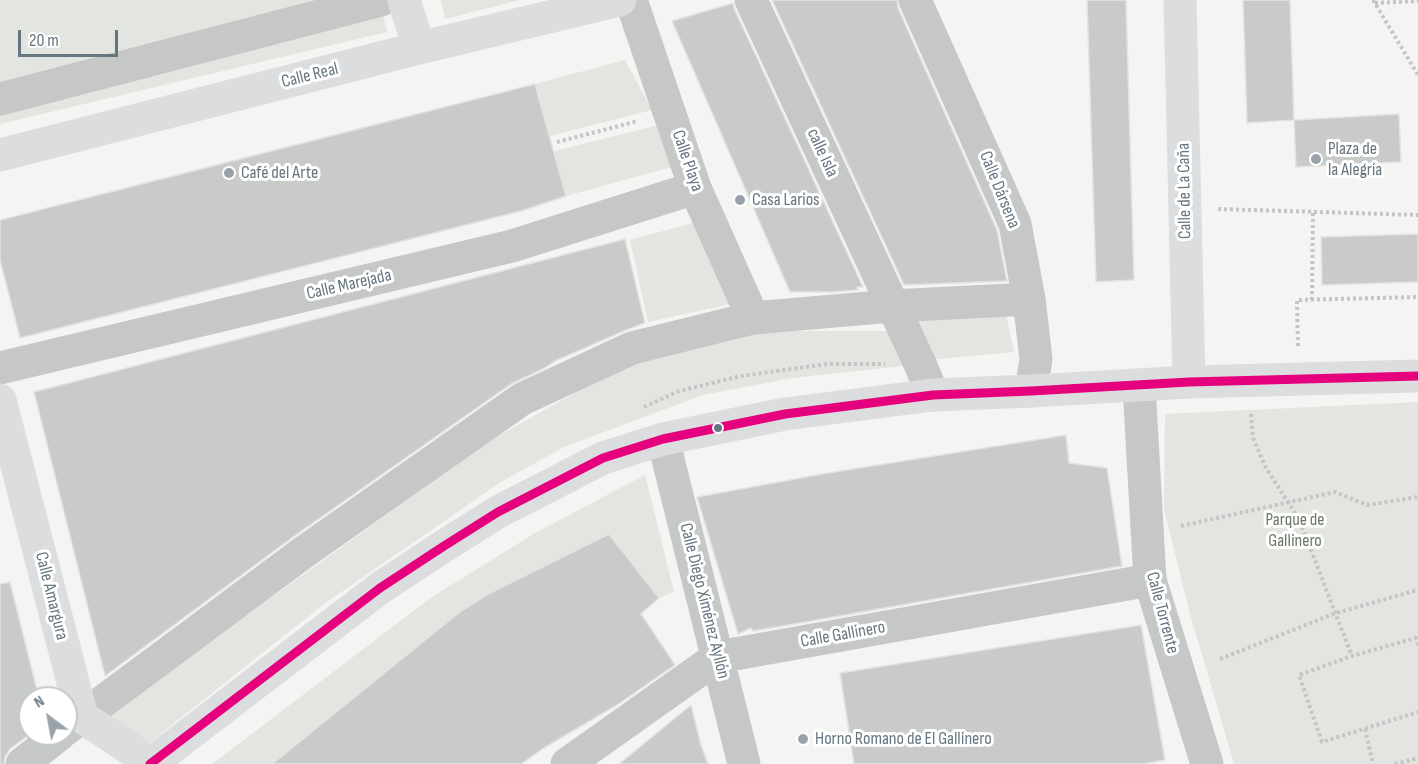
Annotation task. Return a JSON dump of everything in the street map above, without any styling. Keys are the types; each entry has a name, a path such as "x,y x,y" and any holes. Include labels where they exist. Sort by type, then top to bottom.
{"street":[{"path":"0,99 381,0"},
{"path":"404,0 419,48"},
{"name":"Calle Real","path":"0,155 419,48 620,0"},
{"name":"Calle Playa","path":"631,0 695,188 753,318"},
{"name":"calle Isla","path":"751,0 933,395"},
{"name":"Calle Dársena","path":"915,0 1015,224 1029,299 1035,359 1031,392"},
{"name":"Calle de La Caña","path":"1180,0 1189,382"},
{"name":"Calle Marejada","path":"0,368 512,246 695,188"},
{"path":"78,720 304,552 522,399 632,348 753,318 892,306 1029,299"},
{"path":"150,764 380,588 444,546 498,512 603,458 663,438 785,414 933,395 1031,392 1189,382 1418,376"},
{"name":"Calle Torrente","path":"1139,386 1150,580 1205,764"},
{"name":"Calle Amargura","path":"0,399 60,686"},
{"name":"Calle Diego Ximénez Ayllón","path":"663,438 744,764"},
{"name":"Calle Gallinero","path":"567,764 718,657 1150,580"},
{"path":"78,730 132,750 144,764"},
{"path":"22,764 45,746"}],"path":[{"path":"1374,1 1418,1"},
{"path":"1374,1 1418,75"},
{"path":"557,142 670,113"},
{"path":"1185,207 1418,215"},
{"path":"1312,212 1312,300"},
{"path":"1300,379 1297,300 1418,297"},
{"path":"1247,380 1254,438 1266,468 1299,519 1352,656"},
{"path":"1176,527 1335,492 1367,505 1418,497"},
{"path":"1220,659 1336,613 1418,590"},
{"path":"1418,645 1416,638 1352,656 1299,675 1322,742 1418,712"},
{"path":"1365,729 1373,764"},
{"path":"1395,764 1418,758"}],"green space":[{"path":"0,0 380,0 387,32 0,124"},
{"path":"441,0 520,0 445,19"},
{"path":"625,60 652,110 550,136 535,84"},
{"path":"659,125 679,165 566,196 554,151"},
{"path":"700,221 740,302 648,322 630,240"},
{"path":"1006,315 1014,352 927,360 913,321"},
{"path":"754,331 887,331 903,366 792,378 703,395 564,447 501,482 324,604 148,744 103,718 490,441 631,361"},
{"name":"Parque de Gallinero","path":"1418,402 1418,764 1234,764 1190,614 1164,509 1165,414"},
{"path":"645,475 674,592 659,598 609,534 490,593 461,611 285,753 293,764 212,764 432,597 535,533"}],"building":[{"path":"772,0 897,0 898,8 997,230 1007,281 904,285"},
{"path":"1087,0 1126,0 1134,280 1096,282"},
{"path":"1243,0 1290,0 1294,120 1247,123"},
{"path":"733,3 863,287 857,287 858,290 790,292 672,21"},
{"path":"535,84 566,196 521,211 20,338 0,260 0,220"},
{"path":"1399,114 1401,162 1296,167 1294,120"},
{"path":"1418,234 1418,282 1322,285 1321,237"},
{"path":"625,239 645,323 555,361 511,384 293,537 105,676 34,392"},
{"path":"1066,435 1069,463 1107,468 1122,566 753,631 751,628 738,634 697,497 828,473"},
{"path":"609,534 659,598 641,614 675,665 617,705 521,764 272,764 461,611 490,593"},
{"path":"10,582 36,686 18,686 18,743 10,749 4,764 0,764 0,584"},
{"path":"1141,625 1165,760 1144,764 854,764 840,673"},
{"path":"691,705 708,764 619,764"}],"transit line":[{"path":"150,764 380,588 444,546 498,512 603,458 663,439 785,414 933,395 1189,382 1418,376"}],"place":[{"name":"Plaza de la Alegría","path":"1316,159"},
{"name":"Café del Arte","path":"229,173"},
{"name":"Casa Larios","path":"740,200"},
{"name":"Horno Romano de El Gallinero","path":"803,739"}]}
